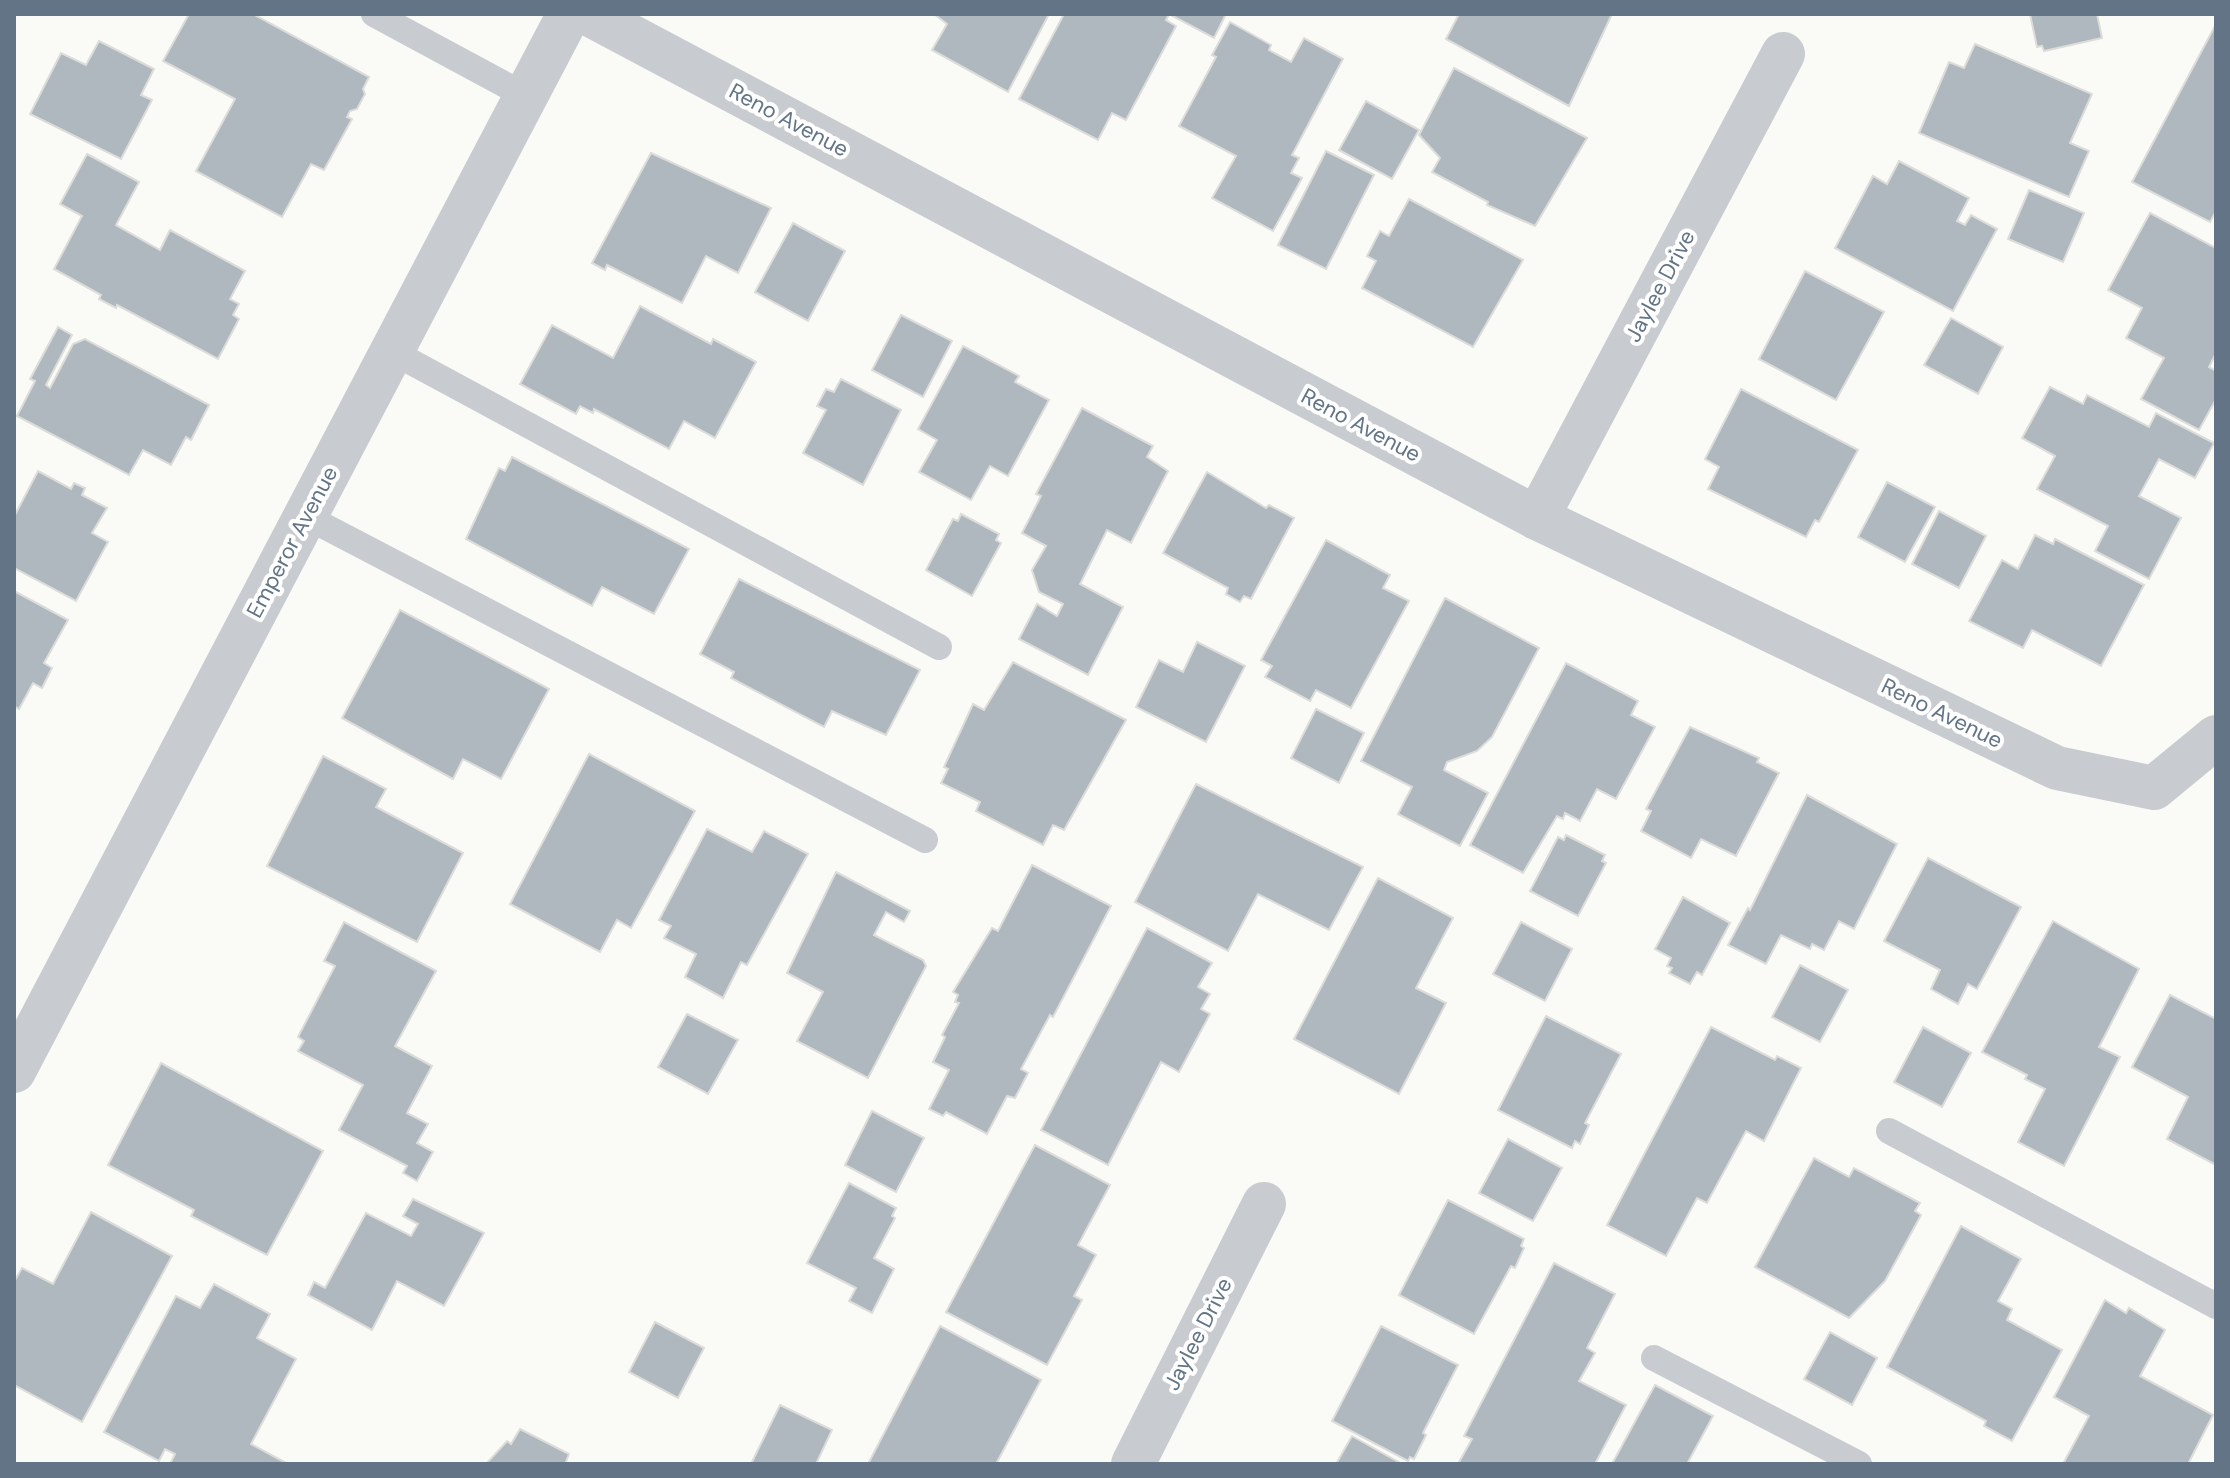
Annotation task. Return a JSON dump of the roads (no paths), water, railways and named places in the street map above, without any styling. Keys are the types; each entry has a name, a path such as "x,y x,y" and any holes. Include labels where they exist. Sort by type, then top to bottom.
{"street":[{"name":"Emperor Avenue","path":"14,1071 569,14"},
{"name":"Reno Avenue","path":"589,14 1537,518 2057,768 2154,788 2216,737"},
{"name":"Jaylee Drive","path":"1537,518 1783,54"},
{"name":"Jaylee Drive","path":"1133,1464 1264,1204"}],"lane":[{"path":"374,14 526,96"},
{"path":"391,351 939,647"},
{"path":"305,516 925,840"},
{"path":"1889,1131 2216,1306"},
{"path":"1654,1358 1859,1464"}]}
